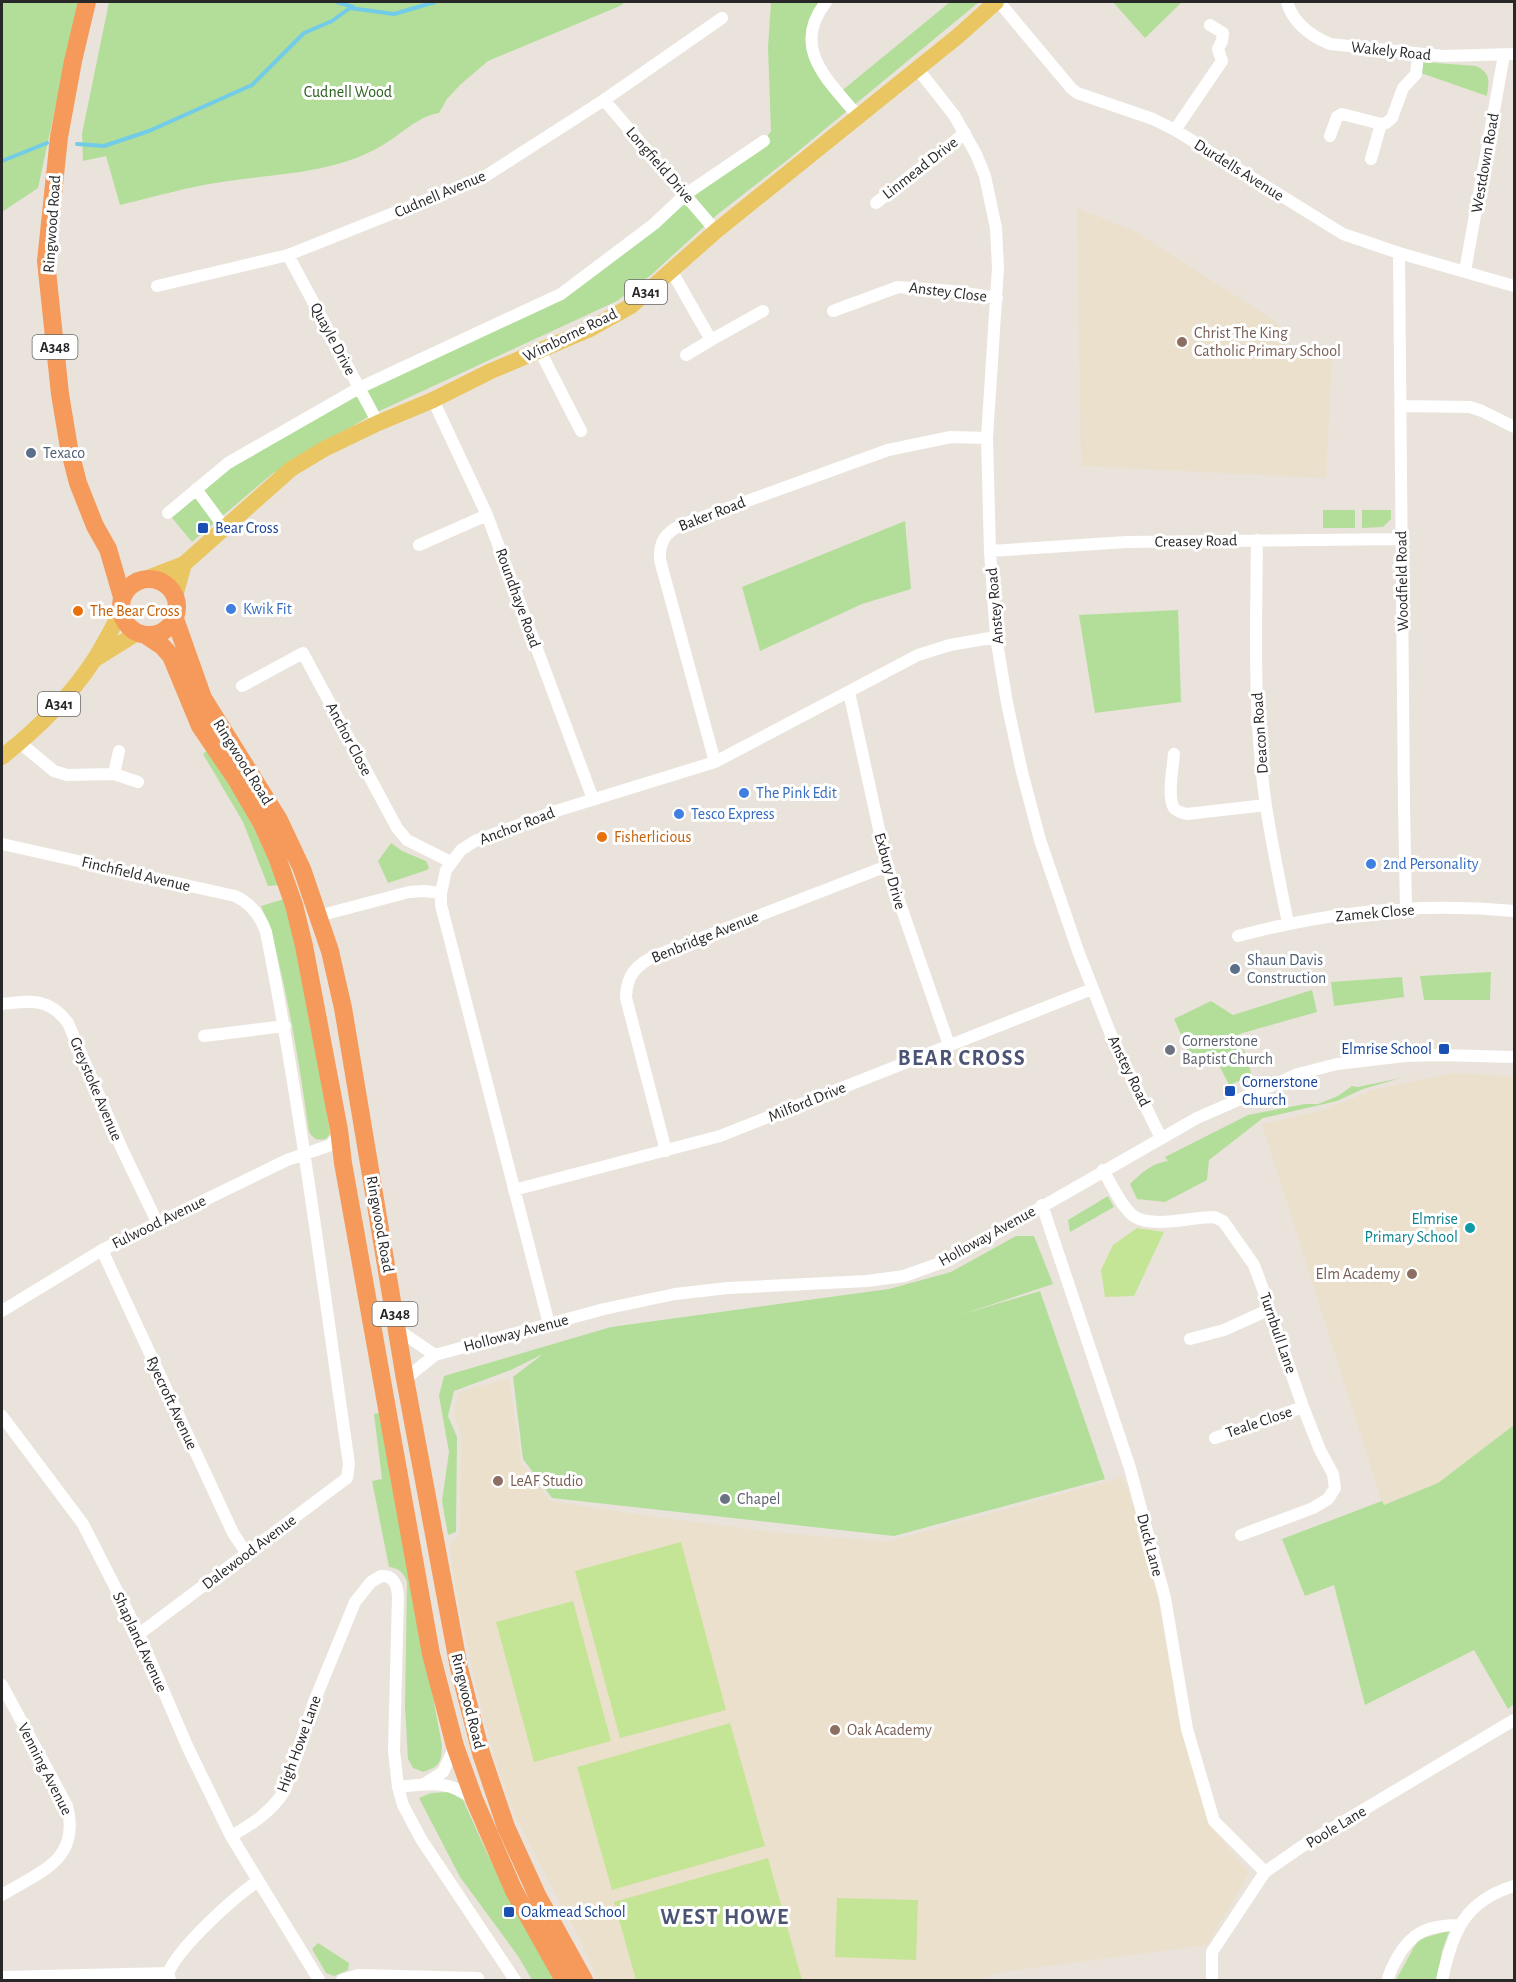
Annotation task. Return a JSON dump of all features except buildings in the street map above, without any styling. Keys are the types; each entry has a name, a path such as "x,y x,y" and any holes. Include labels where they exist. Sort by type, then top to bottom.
{"highway":[{"name":"Ringwood Road","path":"87,2 72,61 59,137 46,261 60,394 69,448 78,483 95,526 108,549 121,604"},
{"name":"Ringwood Road","path":"108,549 142,580"},
{"name":"A348","path":"142,580 153,579 166,584 175,596 177,606 175,619"},
{"path":"121,604 132,584 142,580"},
{"name":"A348","path":"121,604 123,621 142,634"},
{"name":"Ringwood Road","path":"175,619 203,698 279,820 302,869 330,951 343,1008 405,1379 459,1668 481,1753 506,1827 524,1869 584,1980"},
{"path":"142,634 163,632 175,619"},
{"name":"Ringwood Road","path":"142,634 162,645 171,656 201,726 261,822 277,857 294,905 339,1130 431,1654 455,1746 474,1799 514,1891 564,1980"}],"main road":[{"name":"Wimborne Road","path":"142,580 184,564 291,469 326,448 491,371 588,330 631,306 716,231 997,2"},
{"path":"175,596 184,564"},
{"name":"A341","path":"2,757 20,743 61,702 94,660 121,604"},
{"name":"A341","path":"94,660 142,634"}],"street":[{"path":"826,2 818,12 813,24 811,40 813,54 817,66 858,115"},
{"name":"Durdells Avenue","path":"997,2 1077,93 1153,119 1174,130 1343,234 1399,253 1515,286"},
{"name":"Wakely Road","path":"1287,2 1296,19 1316,38 1330,44 1418,55 1509,55"},
{"name":"Cudnell Avenue","path":"158,286 288,255 484,177 604,100 722,18"},
{"path":"1174,130 1222,61 1218,49 1223,33 1210,25"},
{"path":"1330,136 1337,117 1342,114 1381,124 1392,118 1403,88 1416,74 1418,55"},
{"name":"Westdown Road","path":"1465,272 1509,55"},
{"name":"Anstey Road","path":"917,68 954,115 985,176 997,238 997,298 987,438 990,550 996,638 1007,703 1040,840 1092,989 1113,1040 1161,1138"},
{"name":"Longfield Drive","path":"604,100 716,231"},
{"path":"1371,159 1381,124"},
{"name":"Linmead Drive","path":"876,203 964,132"},
{"path":"168,513 228,463 359,388 561,294 654,224 686,194 764,141"},
{"name":"Woodfield Road","path":"1399,253 1406,910"},
{"name":"Quayle Drive","path":"288,255 378,423"},
{"path":"671,270 711,340"},
{"name":"Anstey Close","path":"832,311 898,287 952,291 997,298"},
{"path":"686,355 763,311"},
{"path":"540,351 580,431"},
{"name":"Roundhaye Road","path":"433,400 487,515 593,799"},
{"path":"1400,406 1470,407 1515,427"},
{"name":"Baker Road","path":"715,762 660,560 662,542 666,534 689,522 888,450 951,437 987,438"},
{"path":"196,489 224,527"},
{"path":"419,545 487,515"},
{"name":"Creasey Road","path":"990,550 1126,542 1401,539"},
{"name":"Deacon Road","path":"1257,540 1256,670 1266,805 1288,923"},
{"name":"Anchor Road","path":"549,1324 441,905 446,870 451,862 461,850 475,841 511,826 715,762 918,655 950,645 996,638"},
{"name":"Anchor Close","path":"242,686 303,653 397,828 407,840 451,862"},
{"name":"Exbury Drive","path":"849,692 887,866 949,1045"},
{"path":"20,743 54,771 67,775 114,774 138,782"},
{"path":"114,774 119,751"},
{"path":"1174,754 1172,800 1174,808 1179,812 1187,814 1266,805"},
{"name":"Finchfield Avenue","path":"2,844 245,900 262,920 285,1026"},
{"name":"Benbridge Avenue","path":"666,1152 626,998 626,987 635,968 657,955 887,866"},
{"path":"318,916 409,892 441,893"},
{"name":"Zamek Close","path":"1238,936 1288,923 1338,915 1406,910 1482,908 1515,910"},
{"name":"Milford Drive","path":"514,1190 720,1136 1092,989"},
{"name":"Greystoke Avenue","path":"2,1004 39,1002 60,1012 68,1023 122,1149 157,1222"},
{"path":"211,1032 285,1026 306,1153"},
{"name":"Holloway Avenue","path":"405,1379 435,1355 604,1309 675,1294 728,1288 867,1281 904,1276 949,1260 1197,1118 1298,1074 1337,1064 1405,1056 1515,1057"},
{"path":"323,1148 331,1144 339,1130"},
{"path":"323,1148 338,1155 343,1163"},
{"name":"Fulwood Avenue","path":"2,1311 102,1250 157,1222 306,1153 323,1148"},
{"name":"Dalewood Avenue","path":"139,1634 342,1484 347,1478 349,1464 306,1153"},
{"name":"Turnbull Lane","path":"1103,1170 1123,1203 1134,1216 1155,1222 1214,1217 1223,1221 1254,1265 1303,1407 1320,1450 1333,1474 1335,1488 1328,1499 1312,1508 1241,1534"},
{"name":"Duck Lane","path":"1042,1205 1132,1475 1165,1598 1187,1729 1214,1821 1265,1872"},
{"name":"Ryecroft Avenue","path":"102,1250 232,1533 247,1554"},
{"path":"1190,1339 1224,1330 1268,1310"},
{"path":"398,1330 435,1355"},
{"name":"Teale Close","path":"1215,1438 1303,1407"},
{"name":"Shapland Avenue","path":"2,1416 83,1524 139,1634 189,1750 231,1836 319,1980"},
{"name":"High Howe Lane","path":"231,1836 268,1813 285,1790 314,1702 355,1602 370,1582 381,1576 391,1578 397,1585 398,1596 394,1751 398,1787"},
{"name":"Venning Avenue","path":"2,1685 67,1806 71,1821 70,1839 63,1854 52,1864 2,1895"},
{"name":"Poole Lane","path":"1212,1980 1212,1952 1265,1872 1301,1847 1515,1720"},
{"name":"Ringwood Road","path":"423,1784 443,1772 455,1746"},
{"path":"474,1799 460,1788 445,1784 398,1787 412,1825 515,1980"},
{"path":"2,1977 169,1977 172,1963 213,1919 258,1881"},
{"path":"1442,1980 1449,1949 1470,1910 1501,1890 1515,1886"},
{"path":"1388,1980 1390,1970 1403,1946 1411,1938 1438,1925 1460,1925"},
{"path":"342,1980 358,1975 478,1978"}],"shaded area":[{"name":"Christ The King Catholic Primary School","path":"1077,208 1134,231 1275,321 1285,334 1285,350 1332,355 1326,478 1081,466"},
{"name":"Elm Academy","path":"1453,1073 1514,1077 1514,1425 1438,1483 1383,1505 1262,1124 1321,1111 1373,1090"},
{"name":"Oak Academy","path":"509,1378 521,1462 550,1501 771,1532 887,1542 1123,1477 1135,1510 1159,1603 1178,1714 1208,1823 1249,1873 1207,1945 1001,1972 980,1980 598,1980 581,1941 515,1817 497,1765 481,1707 458,1602 449,1545 460,1533 461,1434 454,1414 459,1392"}],"green space":[{"path":"2,2 78,2 38,188 2,212"},
{"name":"Cudnell Wood","path":"109,2 624,2 622,5 488,61 460,85 447,99 439,113 415,122 389,141 363,155 316,169 209,184 120,205 106,156 83,161 82,134"},
{"path":"771,2 826,2 811,40 839,93 950,2 979,2 790,158 718,214 651,275 617,301 373,414 272,474 192,542 168,513 196,489 359,388 561,294 764,141 771,131 768,47"},
{"path":"1113,2 1182,2 1145,38"},
{"path":"1423,62 1476,66 1487,75 1487,96 1421,73"},
{"path":"1323,510 1355,510 1355,528 1323,528"},
{"path":"1362,510 1391,510 1391,519 1383,527 1362,528"},
{"path":"905,521 911,589 862,604 760,651 742,587"},
{"path":"1178,610 1181,702 1095,713 1079,615"},
{"path":"207,751 229,782 248,815 279,885 268,886 243,822 203,754"},
{"path":"391,843 402,851 426,861 429,868 388,883 378,861"},
{"path":"284,899 290,918 319,1061 330,1134 323,1140 316,1139 309,1132 298,1056 283,981 271,933 261,906"},
{"path":"1491,972 1490,1000 1424,1000 1420,976"},
{"path":"1402,977 1404,997 1334,1006 1331,982"},
{"path":"1312,990 1317,1012 1239,1034 1252,1076 1229,1085 1216,1059 1196,1068 1174,1019 1211,1001 1233,1015"},
{"path":"1401,1078 1363,1089 1337,1101 1263,1118 1209,1160 1207,1180 1165,1202 1137,1199 1130,1184 1142,1173 1168,1161 1165,1157 1248,1115 1305,1104 1318,1104 1338,1096 1352,1086 1358,1087"},
{"path":"1108,1196 1114,1207 1070,1232 1068,1220"},
{"path":"1137,1228 1164,1232 1134,1296 1105,1297 1101,1270 1113,1245"},
{"path":"1016,1236 1034,1236 1053,1284 960,1315 1040,1291 1105,1479 894,1536 552,1498 523,1459 513,1377 543,1354 511,1370 454,1391 448,1416 457,1437 456,1532 448,1535 442,1501 449,1452 439,1396 444,1376 611,1327 889,1289 951,1272"},
{"path":"379,1413 442,1745 439,1763 423,1772 413,1768 408,1759 405,1707 407,1582 401,1572 389,1567 372,1481 382,1479 374,1414"},
{"path":"1514,1425 1514,1704 1508,1709 1474,1650 1365,1705 1334,1585 1305,1596 1282,1539 1382,1501 1384,1505 1438,1483"},
{"path":"681,1542 726,1710 620,1738 575,1571"},
{"path":"573,1601 611,1741 534,1762 496,1622"},
{"path":"730,1723 765,1846 612,1890 577,1767"},
{"path":"449,1792 463,1800 487,1853 554,1980 532,1980 518,1956 460,1877 419,1798 431,1793"},
{"path":"768,1858 802,1980 636,1980 614,1902"},
{"path":"837,1898 918,1900 916,1960 835,1957"},
{"path":"1448,1931 1437,1980 1396,1980 1420,1939"},
{"path":"318,1943 349,1963 348,1970 334,1976 326,1973 312,1949"}],"waterway":[{"path":"337,2 353,7"},
{"path":"77,144 104,146 149,131 252,85 304,33 332,21 350,8 394,14 435,2"},
{"path":"2,161 47,143"}],"place":[{"name":"Christ The King Catholic Primary School","path":"1182,342"},
{"name":"Texaco","path":"31,453"},
{"name":"Bear Cross","path":"203,528"},
{"name":"Kwik Fit","path":"231,609"},
{"name":"The Bear Cross","path":"78,611"},
{"name":"The Pink Edit","path":"744,793"},
{"name":"Tesco Express","path":"679,814"},
{"name":"Fisherlicious","path":"602,837"},
{"name":"2nd Personality","path":"1371,864"},
{"name":"Shaun Davis Construction","path":"1235,969"},
{"name":"Elmrise School","path":"1444,1049"},
{"name":"Cornerstone Baptist Church","path":"1170,1050"},
{"name":"Cornerstone Church","path":"1230,1091"},
{"name":"Elmrise Primary School","path":"1470,1228"},
{"name":"Elm Academy","path":"1412,1274"},
{"name":"LeAF Studio","path":"498,1481"},
{"name":"Chapel","path":"725,1499"},
{"name":"Oak Academy","path":"835,1730"},
{"name":"Oakmead School","path":"509,1912"}],"district":[{"name":"BEAR CROSS","path":"962,1058"},
{"name":"WEST HOWE","path":"725,1917"}]}
